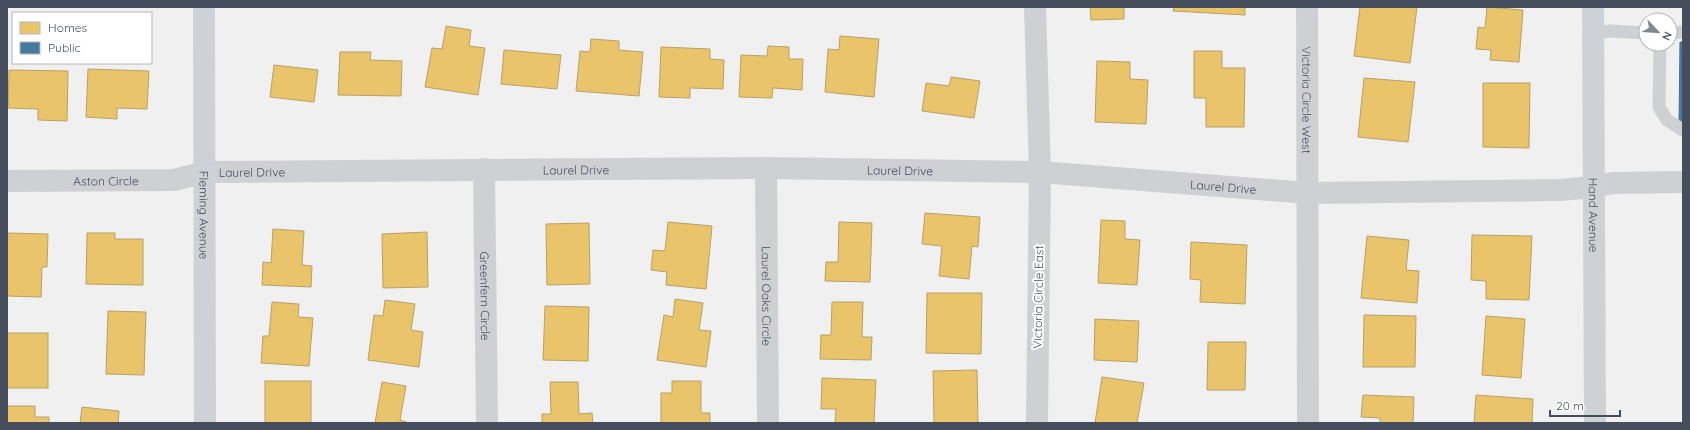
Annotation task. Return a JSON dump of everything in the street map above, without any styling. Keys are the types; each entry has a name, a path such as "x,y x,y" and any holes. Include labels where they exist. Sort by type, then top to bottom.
{"street":[{"name":"Fleming Avenue","path":"204,7 205,423"},
{"path":"1035,7 1040,172"},
{"name":"Victoria Circle West","path":"1307,7 1308,193"},
{"name":"Hand Avenue","path":"1593,7 1595,423"},
{"name":"Laurel Drive","path":"204,172 766,168 1040,172 1308,193 1560,190 1594,187 1612,183 1683,182"},
{"name":"Laurel Oaks Circle","path":"766,168 768,423"},
{"name":"Greenfern Circle","path":"484,169 487,423"},
{"name":"Aston Circle","path":"7,181 174,180 204,172"},
{"name":"Victoria Circle East","path":"1037,423 1040,172"},
{"path":"1308,193 1308,423"}],"lane":[{"path":"1593,32 1638,33"},
{"path":"1660,52 1659,107 1667,120 1683,130"}],"building: Homes":[{"path":"1090,7 1124,7 1124,19 1091,20"},
{"path":"1174,7 1245,7 1245,15 1173,11"},
{"path":"1360,7 1417,7 1410,63 1354,56"},
{"path":"1487,7 1523,10 1519,62 1490,60 1491,50 1476,49 1478,27 1485,28"},
{"path":"446,26 471,30 469,46 485,48 478,95 425,87 432,48 442,49"},
{"path":"840,36 879,39 874,97 825,92 828,49 839,50"},
{"path":"591,39 619,41 619,50 643,52 639,96 576,91 580,51 590,52"},
{"path":"768,46 789,47 789,59 803,59 802,90 773,88 772,98 739,97 741,55 767,56"},
{"path":"661,47 710,49 710,59 724,60 723,89 690,88 690,98 659,97"},
{"path":"504,50 561,55 557,89 501,84"},
{"path":"1194,51 1222,51 1222,68 1245,68 1244,127 1206,127 1206,98 1194,98"},
{"path":"340,52 371,52 370,60 402,61 401,96 338,95"},
{"path":"1097,61 1130,62 1130,79 1148,80 1146,124 1095,122"},
{"path":"274,65 318,70 314,102 270,97"},
{"path":"88,69 149,71 147,109 117,108 117,119 86,117"},
{"path":"9,70 68,71 67,121 38,120 38,109 8,108"},
{"path":"951,77 980,81 974,118 922,111 926,83 949,86"},
{"path":"1364,78 1415,82 1408,142 1358,137"},
{"path":"1483,83 1530,83 1529,148 1483,147"},
{"path":"925,213 980,217 978,247 972,246 969,279 939,276 942,246 922,244"},
{"path":"1101,220 1125,221 1125,239 1140,240 1137,285 1098,283"},
{"path":"668,222 712,226 706,289 666,285 667,272 651,270 653,250 665,251"},
{"path":"839,222 872,223 870,282 825,281 826,262 838,262"},
{"path":"589,223 590,284 547,285 546,224"},
{"path":"273,229 304,231 302,265 312,266 311,287 262,285 263,262 271,263"},
{"path":"427,232 428,287 383,288 382,234"},
{"path":"7,233 48,234 47,267 42,267 41,297 7,296"},
{"path":"87,233 115,233 115,239 143,239 143,285 86,284"},
{"path":"1472,235 1532,236 1529,300 1486,299 1486,281 1471,280"},
{"path":"1367,236 1409,240 1406,270 1419,271 1417,303 1361,298"},
{"path":"1191,242 1247,245 1245,304 1200,302 1201,280 1190,279"},
{"path":"927,293 982,293 981,354 926,353"},
{"path":"675,299 703,303 699,330 711,331 706,367 657,360 664,315 673,317"},
{"path":"385,300 415,304 411,330 423,332 419,367 368,360 374,315 383,316"},
{"path":"272,302 299,304 298,317 313,318 309,366 261,363 263,336 269,336"},
{"path":"832,302 863,302 862,337 872,337 871,360 820,359 821,335 831,335"},
{"path":"545,306 589,307 588,361 543,360"},
{"path":"108,311 146,312 144,375 106,374"},
{"path":"1364,315 1416,316 1415,367 1363,367"},
{"path":"1486,316 1525,319 1521,378 1482,375"},
{"path":"1095,319 1139,321 1137,362 1094,360"},
{"path":"7,333 48,333 48,388 7,388"},
{"path":"1208,342 1246,342 1245,390 1207,390"},
{"path":"977,370 978,423 934,423 933,371"},
{"path":"1102,377 1144,383 1137,423 1095,423"},
{"path":"822,378 876,380 874,423 835,423 836,409 821,409"},
{"path":"265,381 311,381 311,423 265,423"},
{"path":"672,381 701,381 701,413 710,413 710,423 661,423 661,393 672,393"},
{"path":"382,382 406,386 400,420 409,423 375,423"},
{"path":"550,382 578,382 579,414 592,413 593,423 542,423 542,414 551,414"},
{"path":"1363,395 1414,397 1413,423 1380,423 1380,418 1361,417"},
{"path":"1476,395 1533,399 1532,423 1474,423"},
{"path":"7,406 35,406 35,417 49,417 49,423 7,423"},
{"path":"82,407 119,411 118,423 80,423"}],"building: Public":[{"path":"1680,42 1683,42 1683,127 1679,127"}]}
